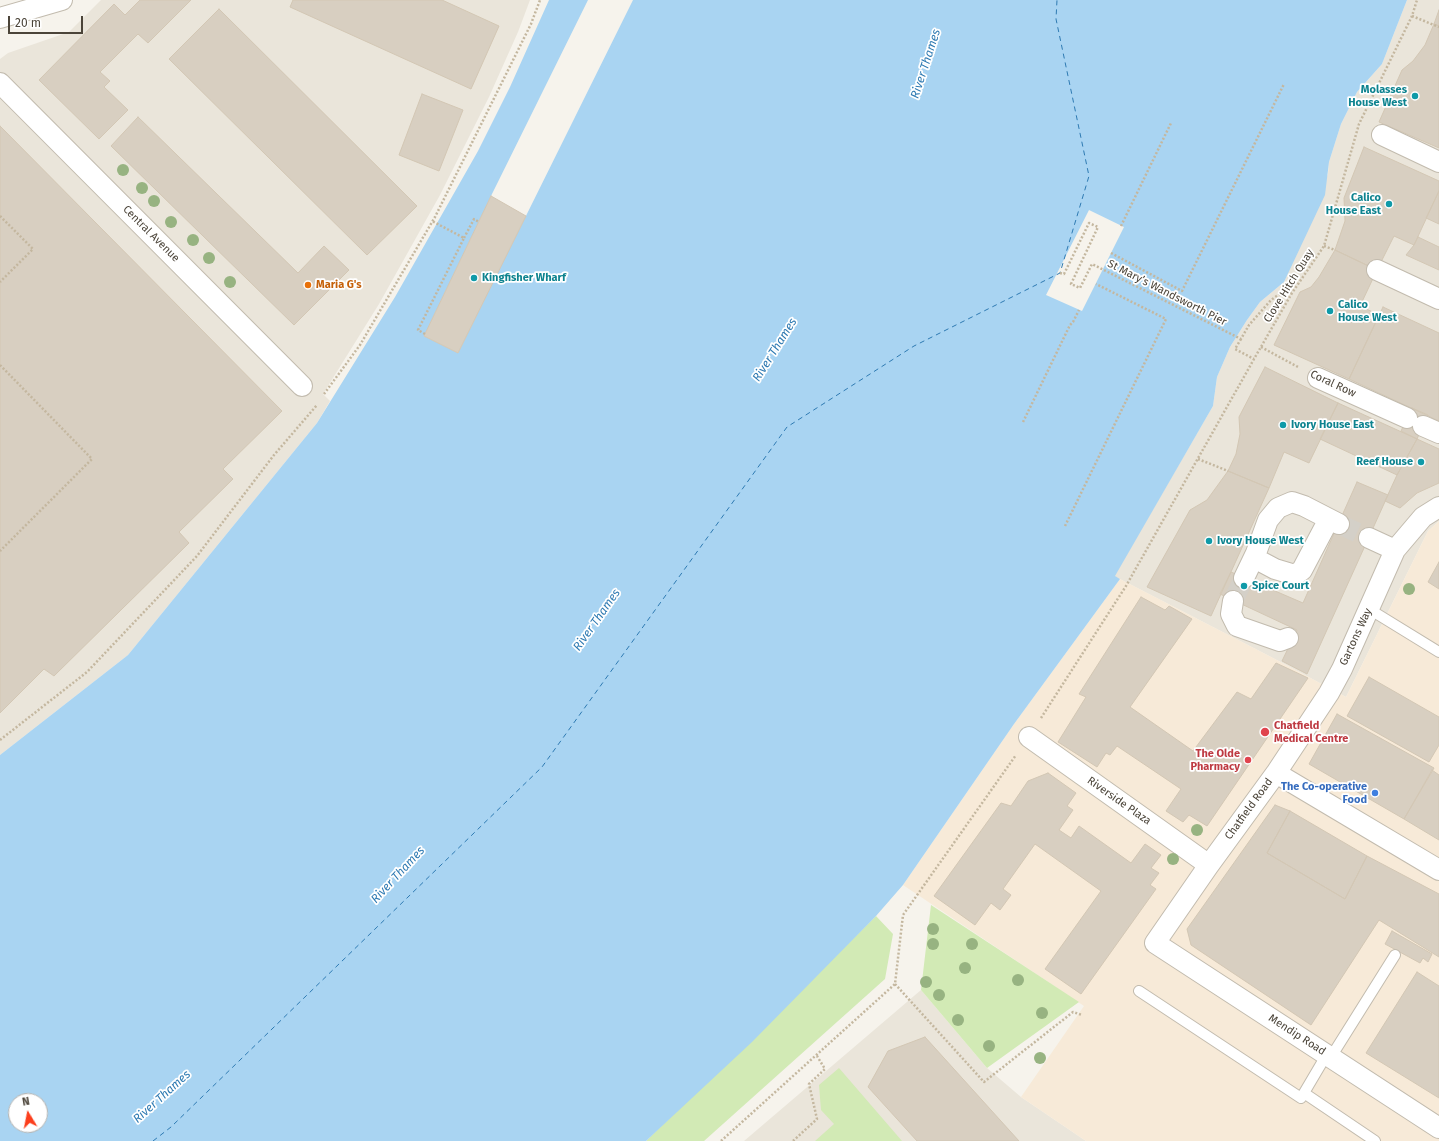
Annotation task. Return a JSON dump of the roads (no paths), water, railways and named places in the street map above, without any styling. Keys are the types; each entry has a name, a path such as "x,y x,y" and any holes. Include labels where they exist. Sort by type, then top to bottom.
{"street":[{"path":"0,18 62,0"},
{"name":"Central Avenue","path":"0,83 302,386"},
{"path":"1382,135 1439,162"},
{"path":"1377,270 1439,298"},
{"name":"Coral Row","path":"1318,378 1423,426"},
{"path":"1244,578 1256,553 1268,520 1278,508 1292,502 1304,506 1334,521 1302,570 1295,575 1274,569 1258,560 1256,553"},
{"name":"Gartons Way","path":"1276,773 1329,693 1342,669 1395,550 1423,517 1439,507"},
{"path":"1369,538 1395,550"},
{"path":"1233,601 1231,614 1238,626 1280,641 1288,638"},
{"name":"Riverside Plaza","path":"1029,737 1209,865"},
{"name":"Chatfield Road","path":"1155,942 1276,773 1439,870"},
{"name":"Mendip Road","path":"1155,942 1439,1128"}],"lane":[{"path":"1369,609 1439,652"},
{"path":"1139,991 1301,1098 1395,955"},
{"path":"1304,1093 1375,1141"}],"water":[{"name":"River Thames","path":"549,0 1407,0 1382,64 1357,92 1341,124 1329,162 1325,195 1284,282 1260,302 1230,347 1217,377 1213,406 1115,576 1120,579 1014,724 903,885 876,916 752,1042 646,1141 0,1141 0,755 128,655 317,423 395,297 478,151 510,87"}],"tunnel":[{"path":"1339,524 1369,538"},
{"path":"1233,601 1244,578"}],"place":[{"name":"Molasses House West","path":"1415,96"},
{"name":"Calico House East","path":"1389,204"},
{"name":"Kingfisher Wharf","path":"474,278"},
{"name":"Maria G's","path":"308,285"},
{"name":"Calico House West","path":"1330,311"},
{"name":"Ivory House East","path":"1283,425"},
{"name":"Reef House","path":"1421,462"},
{"name":"Ivory House West","path":"1209,541"},
{"name":"Spice Court","path":"1244,586"},
{"name":"Chatfield Medical Centre","path":"1265,732"},
{"name":"The Olde Pharmacy","path":"1248,760"},
{"name":"The Co-operative Food","path":"1375,793"}]}
